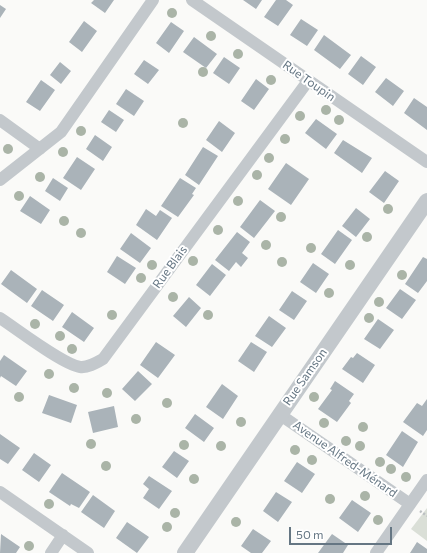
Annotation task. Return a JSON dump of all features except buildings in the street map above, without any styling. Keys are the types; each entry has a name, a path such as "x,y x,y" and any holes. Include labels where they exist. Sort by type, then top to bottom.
{"street":[{"path":"0,180 61,132 153,0"},
{"name":"Rue Toupin","path":"192,0 427,162"},
{"name":"Rue Blais","path":"0,318 67,363 80,367 92,365 103,359 308,81"},
{"path":"0,120 40,149"},
{"name":"Rue Samson","path":"185,553 279,414 427,201"},
{"name":"Avenue Alfred-Ménard","path":"279,414 410,504"},
{"path":"376,553 427,480"},
{"path":"0,492 88,553"},
{"path":"51,553 63,535"}],"shaded area":[{"path":"427,508 427,541 411,529"}]}
